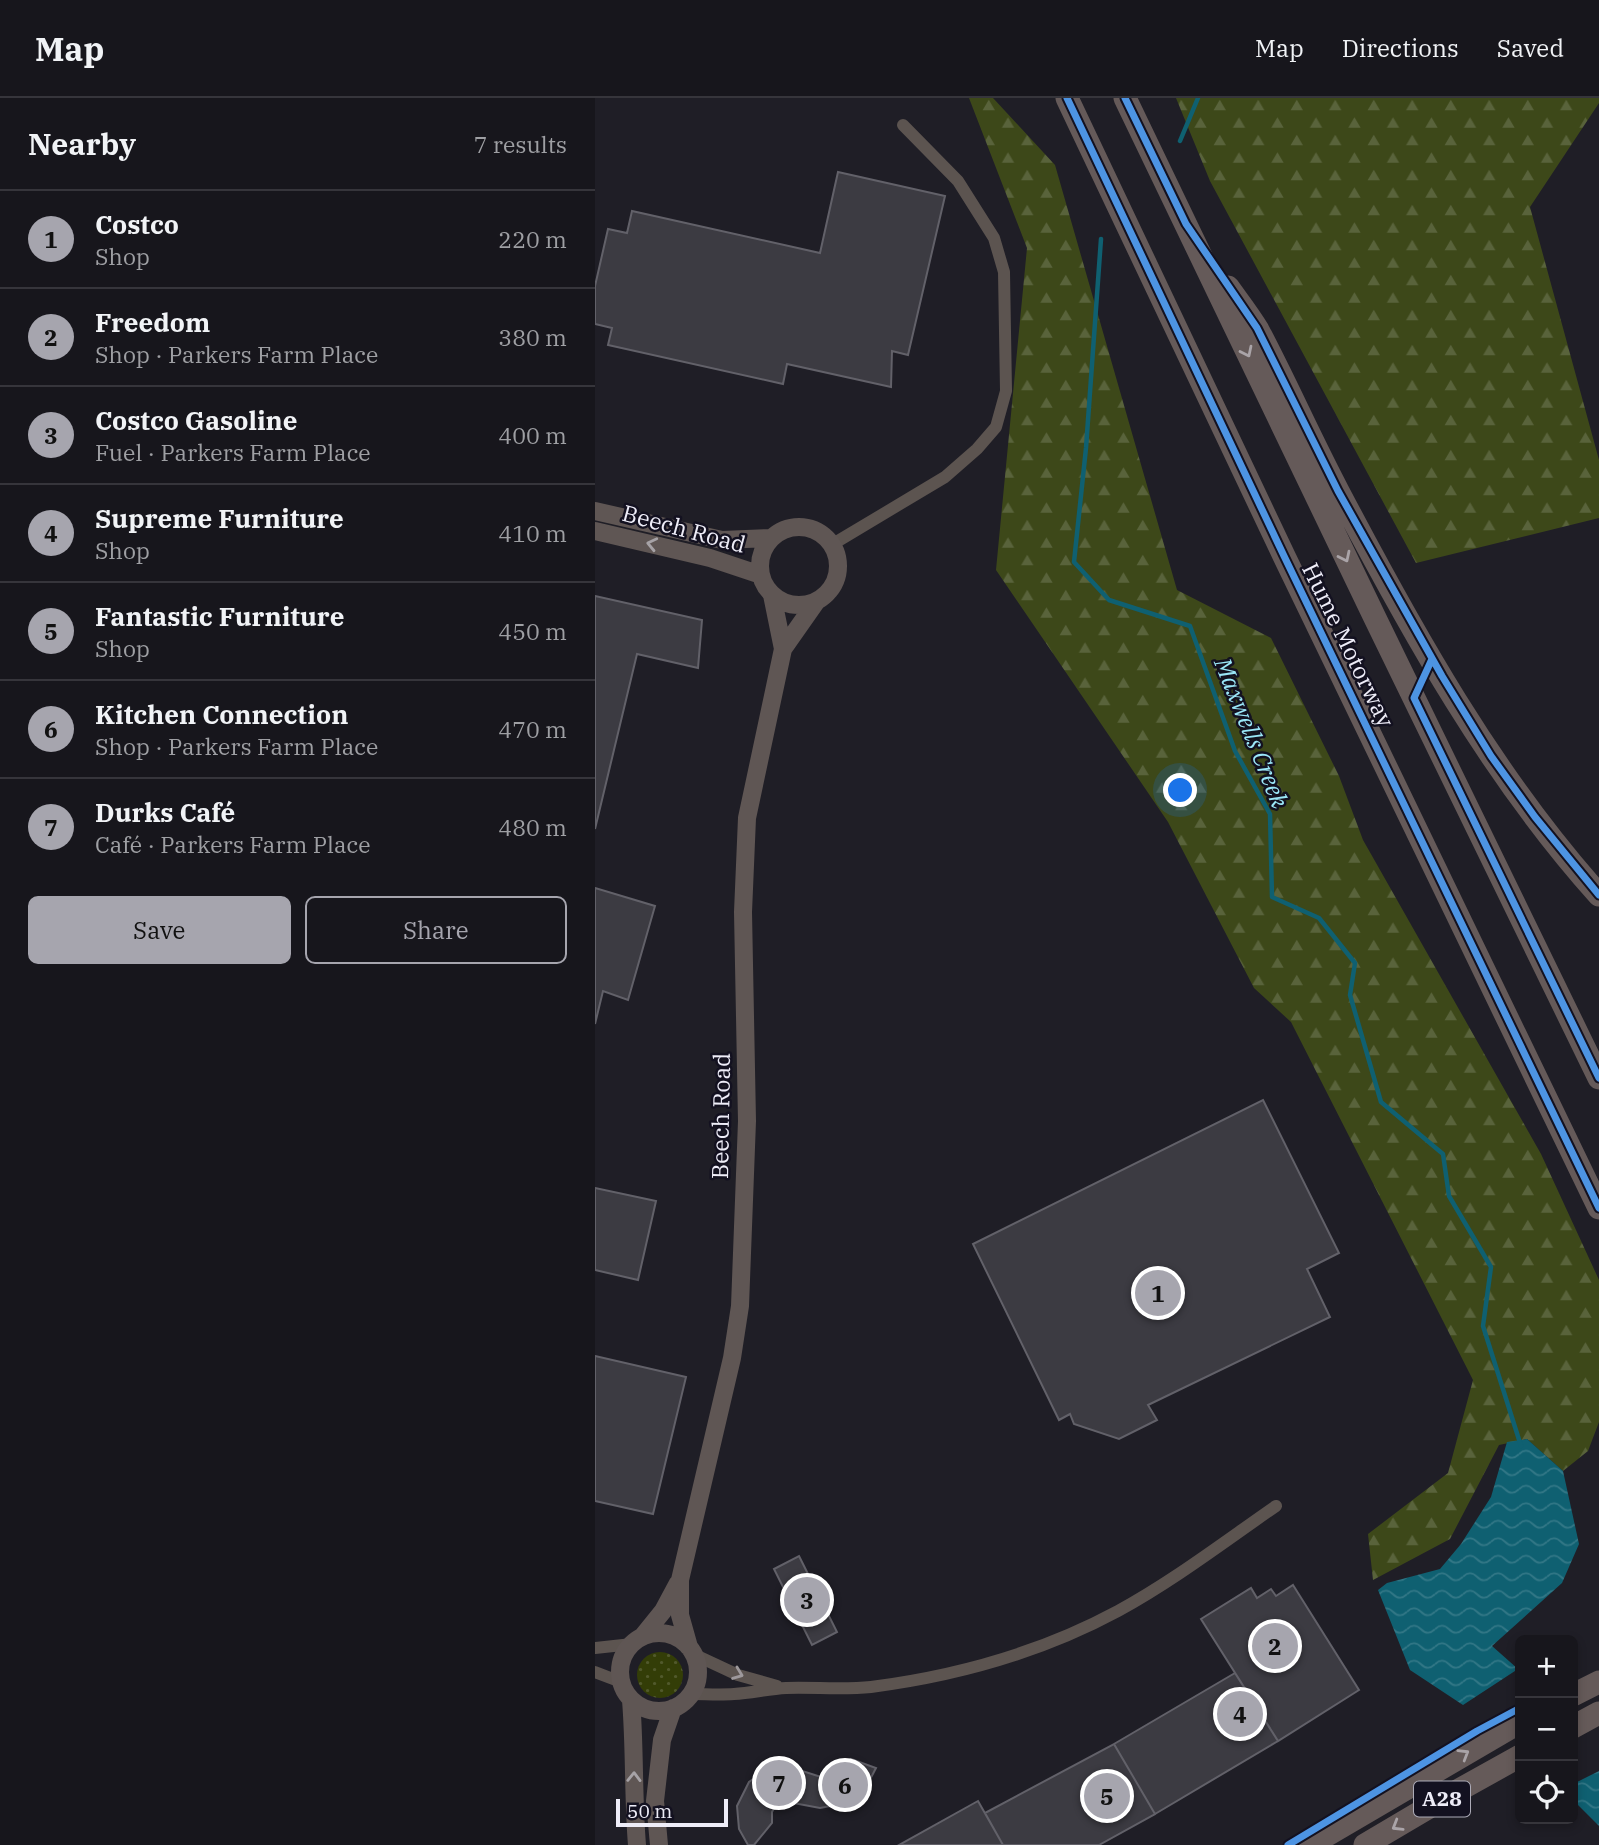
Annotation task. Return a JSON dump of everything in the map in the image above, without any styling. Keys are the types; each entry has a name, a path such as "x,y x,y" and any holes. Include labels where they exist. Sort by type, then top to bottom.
{"highway":[{"name":"Hume Motorway","path":"1067,98 1284,556 1599,1208"},
{"name":"Hume Motorway","path":"1125,98 1599,1077"},
{"path":"1186,224 1257,328 1338,491 1412,625 1484,745 1535,817 1599,895"},
{"path":"1578,1692 1599,1682"},
{"path":"1578,1724 1598,1713"},
{"name":"A28","path":"1310,1845 1515,1725"},
{"name":"A28","path":"1365,1845 1515,1759"}],"main road":[{"name":"Beech Road","path":"595,511 722,540 771,538"},
{"path":"792,527 815,530 825,536 833,544 839,570 828,594 805,606 793,606 772,595 765,586 760,562 771,538 792,527"},
{"name":"Beech Road","path":"595,531 710,558 761,575"},
{"name":"Beech Road","path":"772,595 783,649"},
{"name":"Beech Road","path":"691,1650 680,1615 680,1580 731,1358 740,1306 747,1121 743,912 747,818 783,649 816,602"},
{"name":"Beech Road","path":"637,1641 663,1611 680,1580"},
{"path":"631,1700 648,1710 666,1711 681,1705 696,1685 697,1664 691,1650 675,1637 659,1633 637,1641 624,1655 620,1668 621,1682 631,1700 635,1741 633,1805 637,1845"},
{"path":"659,1845 655,1801 663,1740 673,1708"}],"street":[{"path":"833,544 945,477 977,449 996,427 1006,391 1004,272 994,238 958,181 903,125"},
{"path":"691,1694 732,1695 785,1688 869,1687 999,1662 1043,1646 1117,1612 1159,1587 1276,1506"},
{"path":"595,1648 637,1641"},
{"path":"691,1650 738,1675 785,1688"},
{"path":"595,1672 621,1682"}],"green space":[{"path":"969,98 993,98 1055,165 1177,590 1271,638 1339,776 1363,840 1541,1154 1599,1280 1599,1422 1588,1451 1563,1471 1527,1439 1499,1445 1450,1539 1373,1580 1368,1534 1448,1473 1473,1380 1291,1022 1254,988 1168,822 996,570 1027,248"},
{"path":"1176,98 1599,98 1599,103 1530,207 1599,460 1599,518 1416,563 1210,181"},
{"path":"660,1652 677,1658 683,1675 677,1692 660,1698 643,1692 637,1675 643,1658"}],"water":[{"path":"1527,1439 1563,1471 1579,1544 1562,1583 1492,1646 1515,1666 1515,1671 1463,1705 1410,1670 1378,1590 1387,1583 1440,1569 1461,1544 1491,1497 1507,1442"},
{"path":"1599,1771 1599,1826 1578,1805 1578,1782"}],"building":[{"path":"838,172 945,196 908,355 892,351 891,387 787,364 783,384 608,345 612,328 595,324 595,286 608,229 627,233 632,211 820,253"},
{"path":"595,596 702,620 698,668 637,654 595,829"},
{"path":"595,888 655,906 628,1000 603,991 595,1024"},
{"path":"1263,1100 1339,1253 1307,1269 1330,1317 1148,1405 1157,1420 1119,1439 1074,1424 1070,1414 1059,1420 973,1244"},
{"path":"595,1188 656,1201 638,1280 595,1270"},
{"path":"595,1356 686,1377 653,1514 595,1501"},
{"path":"799,1556 837,1632 812,1645 774,1569"},
{"path":"1293,1585 1359,1690 1278,1741 1201,1619 1251,1588 1257,1598 1271,1589 1276,1596"},
{"path":"1235,1673 1278,1741 1155,1814 1114,1744"},
{"path":"1114,1744 1155,1814 1099,1845 1003,1845 985,1813"},
{"path":"851,1759 876,1768 864,1791 841,1804 820,1808 777,1802 772,1812 772,1823 754,1845 748,1845 739,1829 737,1806 749,1782 766,1770 793,1768 821,1777 834,1777"},
{"path":"978,1801 1003,1845 899,1845"}],"waterway":[{"name":"Maxwells Creek","path":"1180,141 1198,98"},
{"name":"Maxwells Creek","path":"1101,239 1086,448 1074,562 1109,600 1190,626 1235,751 1270,814 1272,897 1319,918 1355,963 1350,995 1381,1102 1443,1154 1449,1196 1491,1267 1483,1326 1521,1446"}],"cycle path":[{"path":"1067,98 1284,556 1599,1208"},
{"path":"1125,98 1186,224 1257,328 1338,491 1442,676 1491,756 1535,817 1599,895"},
{"path":"1432,659 1414,698 1599,1078"},
{"path":"1288,1845 1515,1711"}],"place":[{"name":"Costco","path":"1158,1293"},
{"name":"Costco Gasoline","path":"807,1600"},
{"name":"Freedom","path":"1275,1646"},
{"name":"Supreme Furniture","path":"1240,1714"},
{"name":"Durks Café","path":"779,1783"},
{"name":"Kitchen Connection","path":"845,1785"},
{"name":"Fantastic Furniture","path":"1107,1796"}]}
